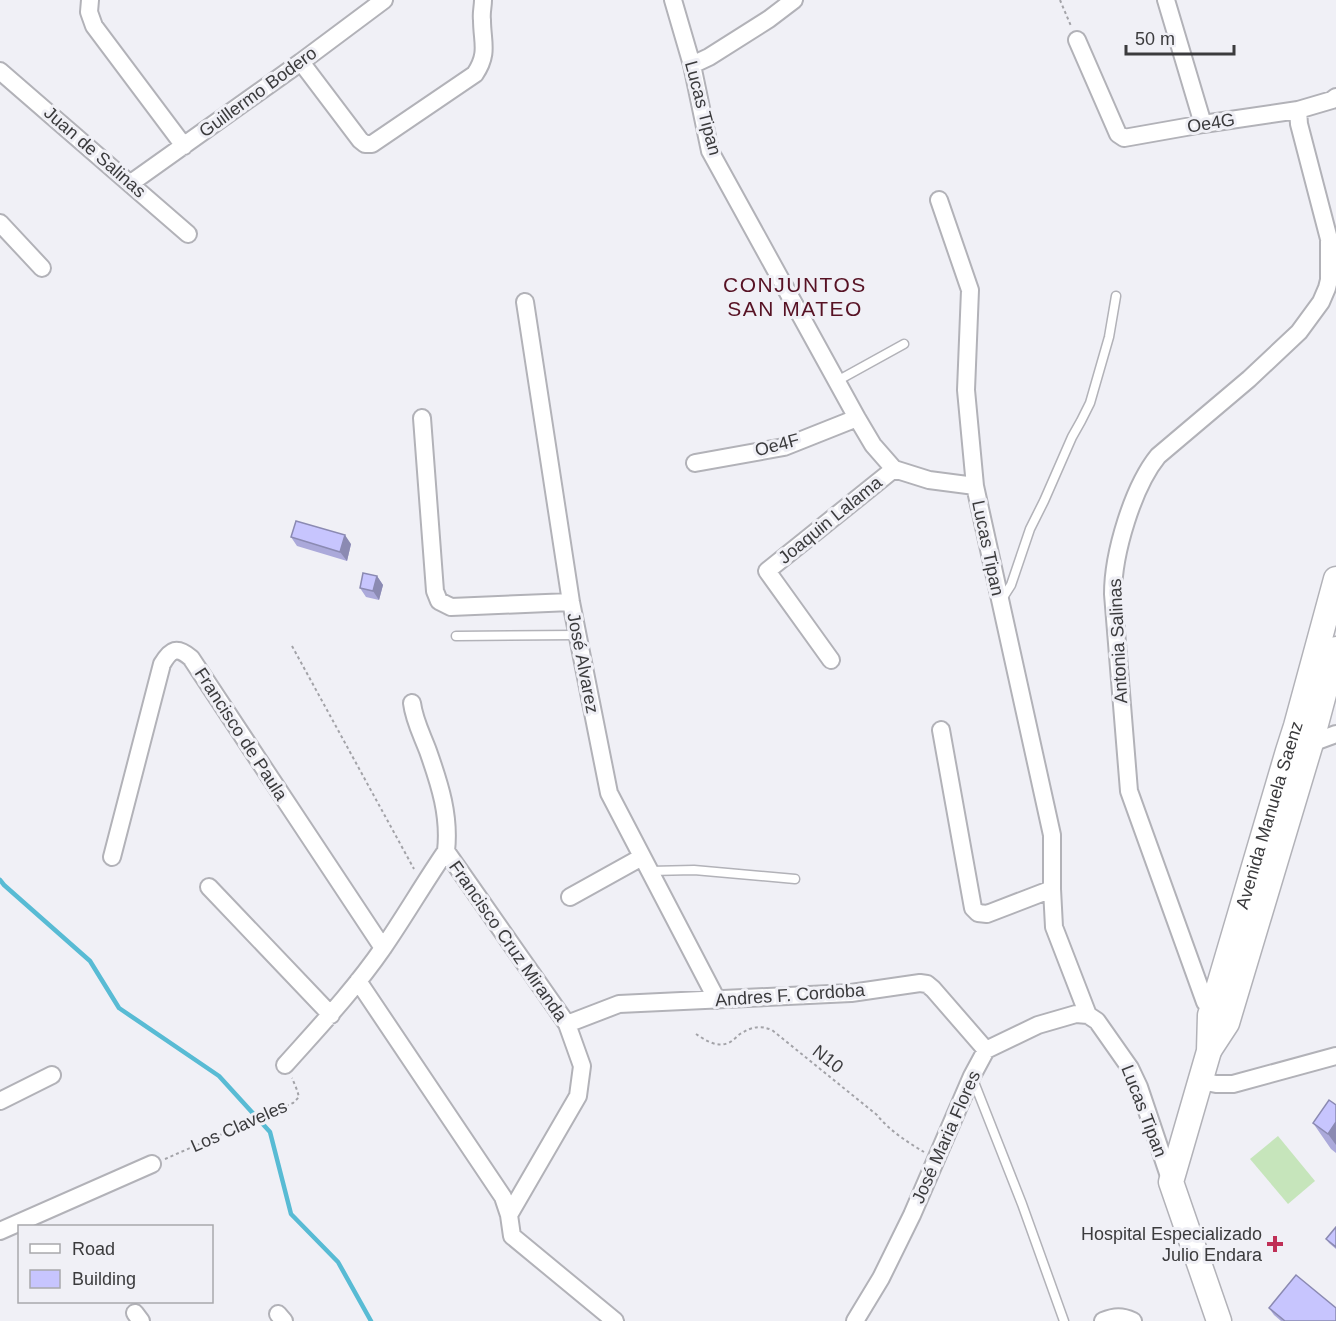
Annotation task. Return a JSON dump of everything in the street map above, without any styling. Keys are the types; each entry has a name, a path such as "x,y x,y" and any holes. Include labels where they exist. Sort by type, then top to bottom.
{"street":[{"path":"90,0 89,12 94,26 184,146"},
{"name":"Guillermo Bodero","path":"131,183 384,0"},
{"path":"301,62 360,140 365,144 372,144 475,74 482,64 484,54 481,18 483,0"},
{"name":"Lucas Tipan","path":"673,0 692,65 710,150 856,418 873,445 894,469 929,480 975,486 1052,835 1054,927 1088,1015 1097,1021 1130,1068 1171,1182"},
{"path":"692,65 710,57 795,0"},
{"path":"1166,0 1203,124"},
{"name":"Oe4G","path":"1077,40 1118,134 1124,138 1298,110"},
{"name":"Juan de Salinas","path":"0,71 188,234"},
{"path":"1298,110 1336,97"},
{"name":"Antonia Salinas","path":"1219,1016 1205,1002 1129,791 1113,577 1128,518 1149,468 1158,456 1249,379 1299,332 1328,288 1329,239 1299,124 1298,110"},
{"path":"939,200 970,290 966,390 975,486"},
{"path":"0,223 42,268"},
{"name":"José Alvarez","path":"525,302 571,603 609,793 717,1000"},
{"path":"422,418 435,591 439,601 451,607 571,603"},
{"name":"Oe4F","path":"695,463 784,447 856,418"},
{"name":"Joaquin Lalama","path":"831,660 767,571 894,469"},
{"name":"Avenida Manuela Saenz","path":"1171,1182 1219,1016 1288,751 1315,725 1336,579"},
{"name":"Avenida Manuela Saenz","path":"1219,1016 1315,725 1336,649"},
{"name":"Francisco de Paula","path":"112,857 162,664 168,655 175,651 183,651 191,658 383,948"},
{"name":"Francisco Cruz Miranda","path":"412,703 444,800 448,833 446,851 567,1024 582,1066 578,1096 509,1215"},
{"path":"1315,725 1336,734"},
{"path":"941,730 972,908 978,913 987,914 1052,890"},
{"path":"285,1065 331,1015 383,948 446,851"},
{"path":"570,897 646,864"},
{"path":"209,887 331,1015"},
{"path":"358,981 503,1197 512,1236 615,1321"},
{"name":"Andres F. Cordoba","path":"567,1024 619,1004 851,993 920,983 927,984 939,995 986,1050"},
{"name":"José Maria Flores","path":"855,1321 881,1278 912,1215 972,1076 986,1050 1038,1025 1076,1014 1088,1015"},
{"path":"1201,1081 1233,1084 1336,1056"},
{"path":"0,1101 52,1076"},
{"path":"0,1231 153,1164"},
{"path":"1171,1182 1219,1321"},
{"path":"1103,1321 1123,1316 1133,1321"}],"lane":[{"path":"1000,602 1011,585 1030,529 1089,403 1109,337 1116,296"},
{"path":"837,381 904,344"},
{"path":"456,636 578,635"},
{"path":"646,864 795,879"},
{"path":"972,1076 1022,1204 1064,1321"}],"path":[{"path":"1060,0 1077,40"},
{"path":"292,646 423,885"},
{"name":"N10","path":"696,1034 707,1041 718,1044 729,1043 740,1034 762,1026 772,1030 877,1115 891,1130 936,1158"},
{"name":"Los Claveles","path":"153,1164 292,1103 299,1097 285,1065"}],"green space":[{"path":"1278,1136 1315,1181 1288,1204 1250,1159"}],"building":[{"path":"296,521 345,535 340,552 291,537"},
{"path":"363,573 377,576 373,591 360,588"},
{"path":"1329,1100 1336,1105 1336,1122 1328,1134 1313,1123"},
{"path":"1336,1227 1336,1247 1326,1239"},
{"name":"Hospital Especializado Julio Endara","path":"1296,1275 1336,1308 1336,1321 1285,1321 1269,1308"}],"waterway":[{"path":"0,880 90,961 119,1008 219,1076 270,1132 291,1214 338,1262 371,1321"}],"place":[{"name":"Hospital Especializado Julio Endara","path":"1275,1244"}],"district":[{"name":"CONJUNTOS SAN MATEO","path":"795,296"}]}
